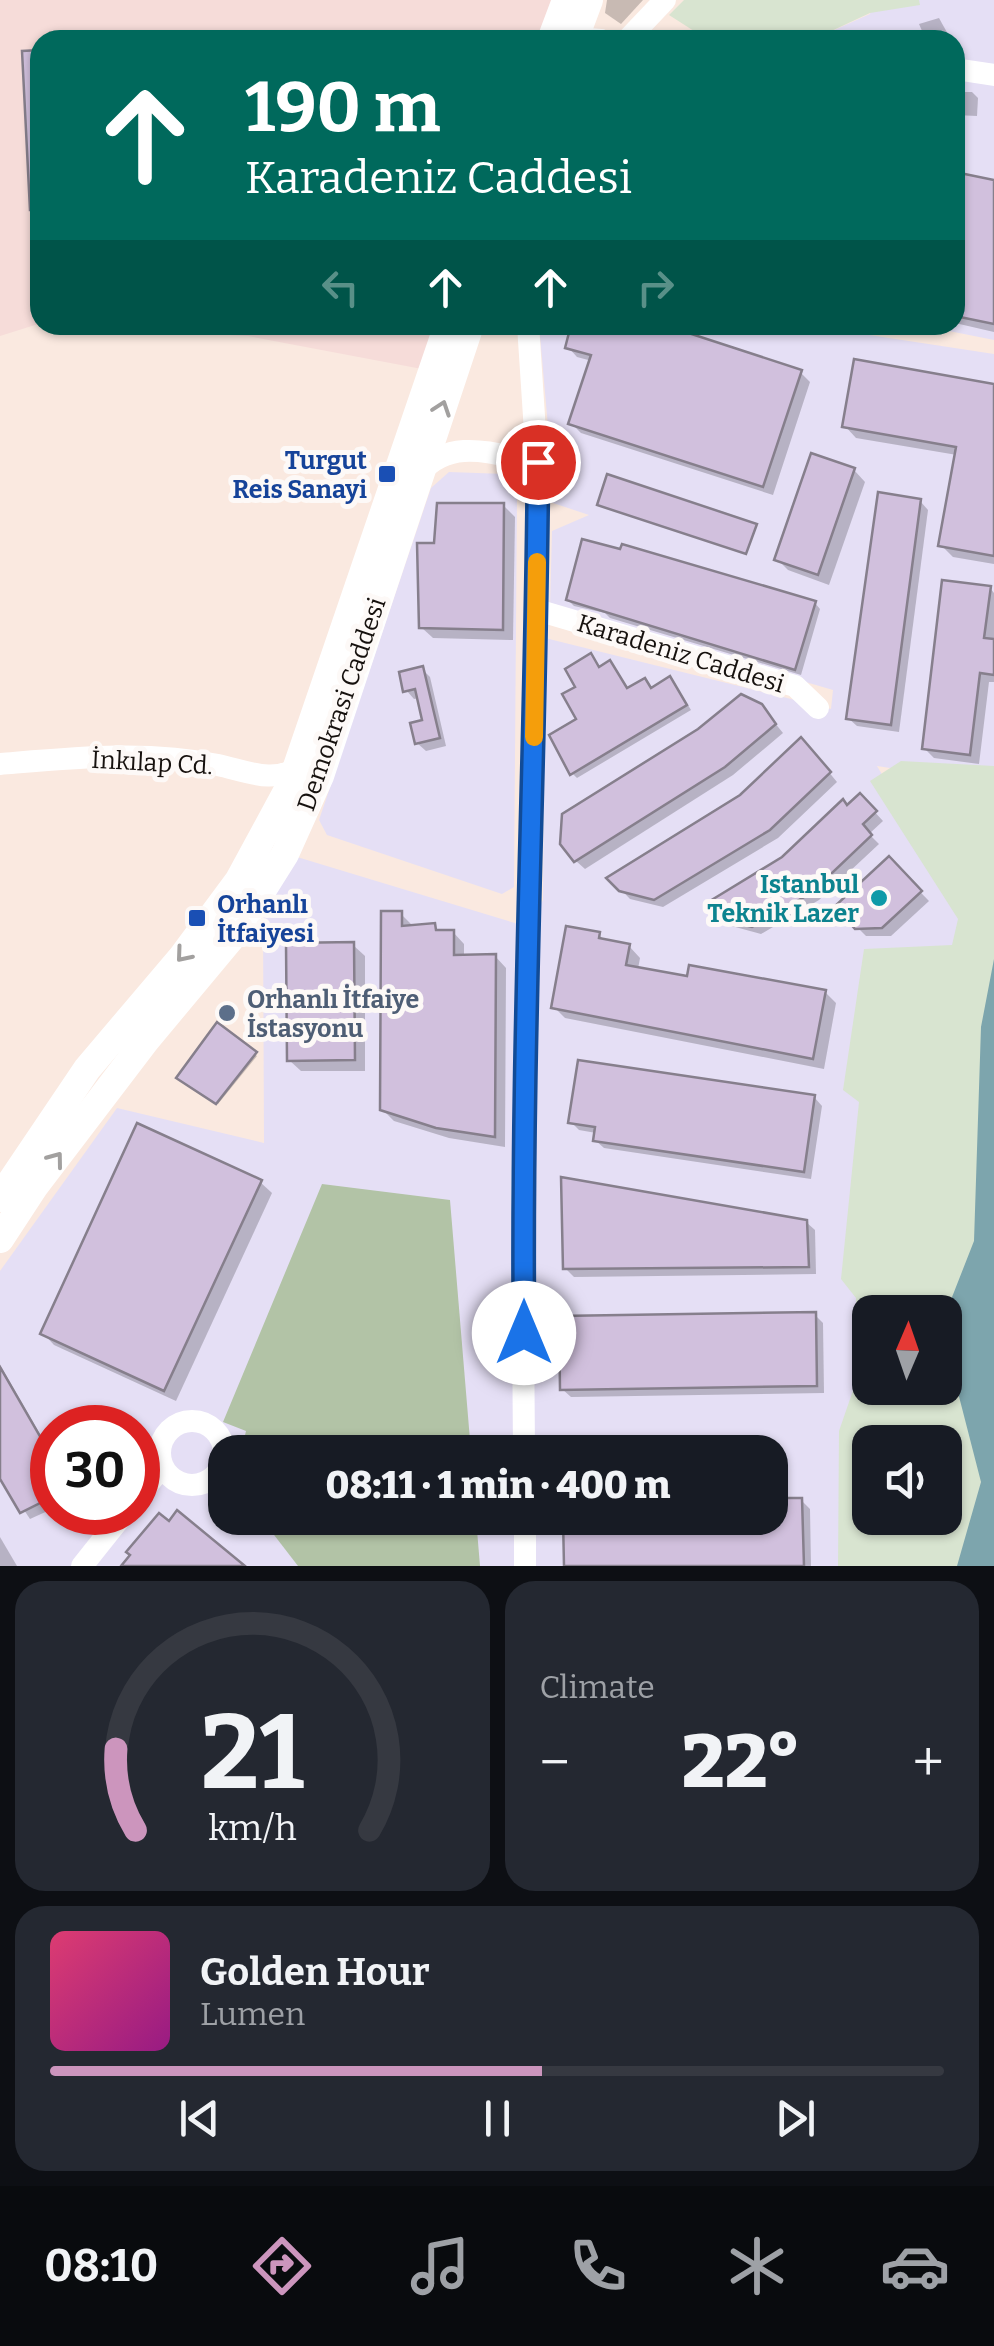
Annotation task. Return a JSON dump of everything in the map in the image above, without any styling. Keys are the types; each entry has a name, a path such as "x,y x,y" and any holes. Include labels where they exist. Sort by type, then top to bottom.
{"main road":[{"path":"566,0 573,30"},
{"path":"578,30 589,0"},
{"name":"Demokrasi Caddesi","path":"0,1239 34,1187 259,898 445,335"},
{"name":"Demokrasi Caddesi","path":"0,1198 87,1069 133,1010 182,957 320,776 467,335"},
{"path":"133,1010 172,1008"}],"street":[{"path":"636,30 665,0"},
{"path":"965,70 994,75"},
{"name":"Karadeniz Caddesi","path":"524,1435 522,1191 538,462 529,335"},
{"path":"420,473 440,455 454,451 538,462"},
{"name":"Karadeniz Caddesi","path":"537,610 795,686 818,708"},
{"name":"İnkılap Cd.","path":"0,764 124,756 202,762 280,776 300,766"},
{"path":"252,772 273,786 285,824"},
{"path":"82,1566 107,1535"},
{"path":"524,1535 525,1566"}],"shaded area":[{"path":"0,0 558,0 547,30 30,30 30,327 0,336"},
{"path":"873,0 994,0 994,65 965,62 965,30 834,30 870,14"},
{"path":"965,78 994,83 994,340 965,334"},
{"path":"229,335 434,335 422,369"},
{"path":"540,335 869,335 994,354 994,784 877,766 967,916 994,1566 0,1566 0,1271 117,1108 264,1143 263,916 297,857 528,927 543,900 545,638 831,709 833,690 550,607 552,531 589,515 550,502"},
{"path":"449,472 505,474 517,496 514,887 502,894 327,835 319,820 431,488"}],"green space":[{"path":"684,0 919,0 920,5 870,13 833,30 692,30 669,15"},
{"path":"901,761 994,766 994,1566 838,1566 839,1431 852,1393 852,1405 962,1405 962,1295 854,1295 841,1279 859,1102 843,1090 864,949 952,945 958,919 870,781"},
{"path":"322,1184 450,1200 470,1435 245,1435 246,1431 223,1422"},
{"path":"274,1535 477,1535 480,1566 298,1566"}],"water":[{"path":"994,959 994,1566 957,1566 981,1482 961,1405 962,1295 953,1295 974,1241 981,1027"}],"building":[{"path":"22,51 30,51 30,210"},
{"path":"965,174 994,180 994,324 965,318"},
{"path":"568,335 695,335 802,370 763,487 568,424 591,355 565,348"},
{"path":"854,359 994,384 994,556 938,546 956,447 842,427"},
{"path":"811,453 855,468 818,575 774,560"},
{"path":"607,474 757,524 746,554 597,505"},
{"path":"878,492 921,499 891,725 846,719"},
{"path":"437,503 504,503 503,630 419,628 417,543 434,543"},
{"path":"582,539 620,549 622,544 816,601 795,670 566,600"},
{"path":"942,580 991,586 984,638 994,639 994,675 980,673 970,755 922,749"},
{"path":"591,653 599,667 610,660 627,688 645,678 651,688 670,676 687,705 570,775 549,735 576,719 562,694 575,687 565,669"},
{"path":"423,666 440,738 415,744 410,723 422,720 415,689 403,692 399,672"},
{"path":"741,694 762,704 776,724 725,767 574,862 560,844 562,814 698,729"},
{"path":"801,737 831,772 770,830 654,900 619,891 606,878 740,795"},
{"path":"860,793 877,811 863,824 872,835 811,893 752,927 717,918 705,904 782,857 843,799 847,805"},
{"name":"Istanbul Teknik Lazer","path":"889,856 922,891 882,928 855,929 835,906"},
{"path":"381,911 402,911 402,926 435,923 436,930 454,930 454,955 496,954 495,1137 436,1128 380,1110"},
{"path":"566,926 600,932 599,938 630,944 626,965 687,976 689,965 826,990 813,1059 551,1008"},
{"path":"354,942 355,1060 287,1061 286,943"},
{"path":"217,1022 257,1052 216,1104 176,1078"},
{"path":"578,1060 815,1095 804,1172 593,1141 595,1127 568,1123"},
{"path":"137,1123 262,1180 164,1391 40,1334"},
{"path":"561,1177 807,1220 809,1267 563,1269"},
{"path":"816,1312 817,1386 560,1390 559,1316"},
{"path":"0,1367 30,1419 30,1508 20,1513 0,1479"},
{"path":"788,1498 802,1498 804,1566 564,1566 563,1535 788,1535"},
{"path":"177,1510 245,1566 121,1566 130,1555 126,1552 140,1535 160,1535 160,1514 169,1521"}],"slow traffic":[{"path":"534,737 537,562"}],"place":[{"name":"Turgut Reis Sanayi","path":"387,474"},
{"name":"Istanbul Teknik Lazer","path":"879,898"},
{"name":"Orhanlı İtfaiyesi","path":"197,918"},
{"name":"Orhanlı İtfaiye İstasyonu","path":"227,1013"}],"route":[{"path":"524,1333 522,1191 538,462"}]}
